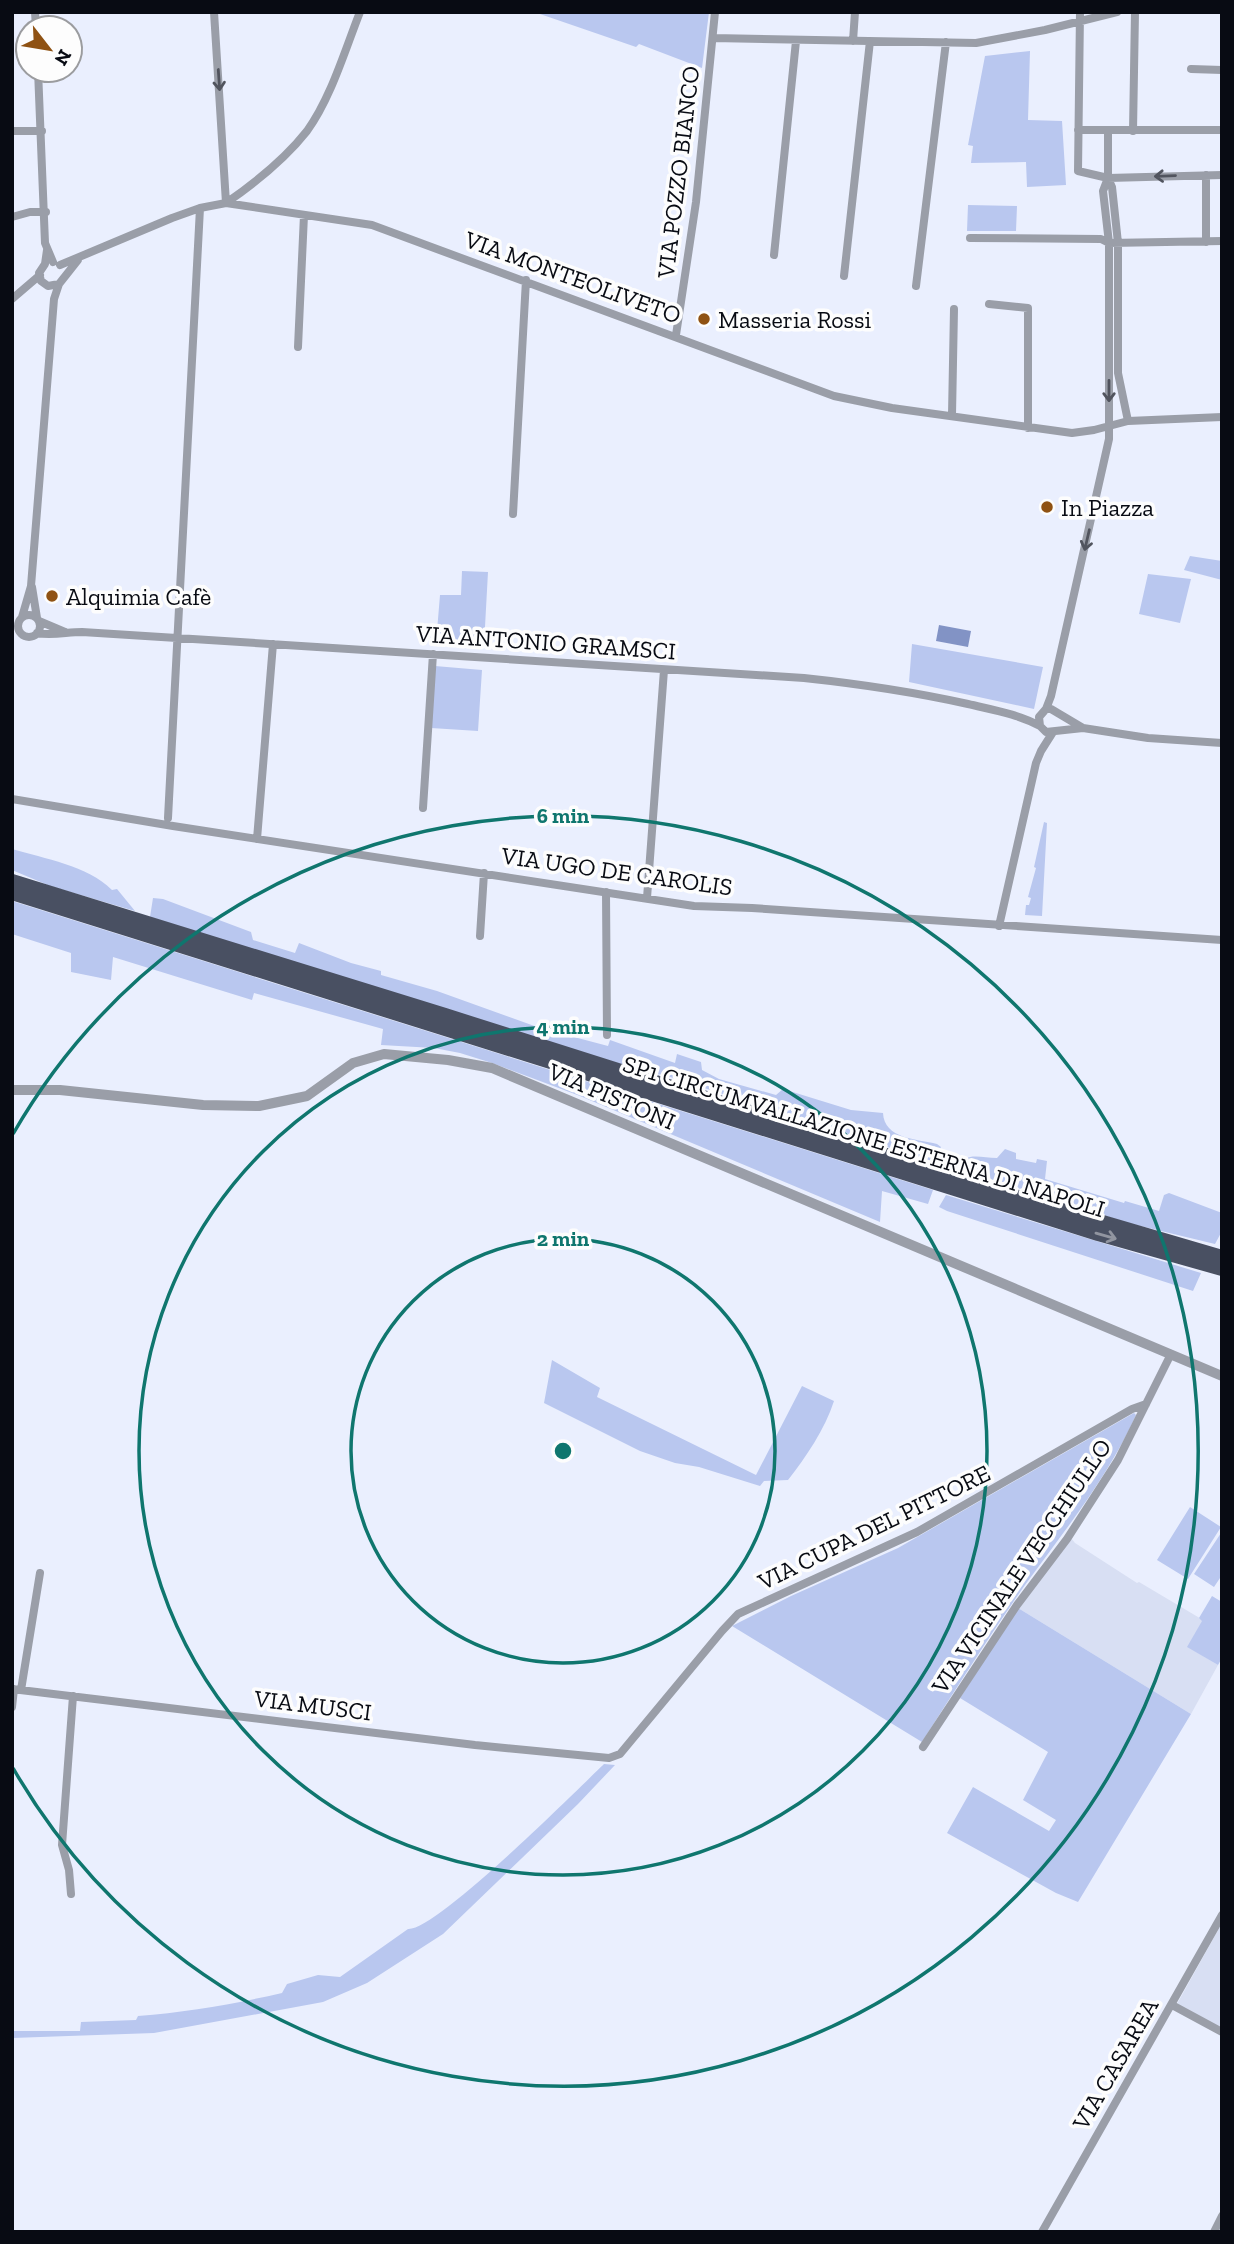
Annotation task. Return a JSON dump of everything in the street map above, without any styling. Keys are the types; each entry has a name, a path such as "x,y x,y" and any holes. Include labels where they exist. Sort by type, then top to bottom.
{"highway":[{"name":"SP1 CIRCUMVALLAZIONE ESTERNA DI NAPOLI","path":"12,881 1031,1201 1222,1257"},
{"name":"SP1 CIRCUMVALLAZIONE ESTERNA DI NAPOLI","path":"12,893 1098,1234 1222,1269"}],"street":[{"path":"214,12 226,203"},
{"path":"226,203 263,174 306,131 323,103 360,12"},
{"name":"VIA POZZO BIANCO","path":"676,335 696,202 715,12"},
{"path":"853,41 855,12"},
{"path":"713,37 796,41 993,41 1080,17 1117,12"},
{"path":"1133,131 1135,12"},
{"path":"1080,17 1078,171 1108,178 1222,175"},
{"path":"774,255 796,41"},
{"path":"844,276 870,41"},
{"path":"916,286 946,42"},
{"path":"1191,69 1222,70"},
{"path":"37,633 38,620 32,586 54,299 64,272 53,264 47,250 39,84"},
{"path":"1078,131 1222,130"},
{"path":"12,131 42,131"},
{"path":"1108,131 1118,373 1128,421"},
{"path":"1206,175 1206,242"},
{"name":"VIA MONTEOLIVETO","path":"53,264 80,258 200,208 226,203 372,225 676,335 834,396 892,408 1072,433 1128,421 1222,417"},
{"path":"168,818 200,208"},
{"path":"12,217 24,212 46,212"},
{"path":"298,347 304,215"},
{"path":"970,238 1101,239 1114,243 1222,242"},
{"path":"999,926 1033,776 1043,747 1060,727 1051,712 1051,696 1108,448 1114,243"},
{"name":"VIA MONTEOLIVETO","path":"61,281 80,258"},
{"path":"43,281 53,264"},
{"path":"43,281 54,299"},
{"path":"12,299 43,281 61,281"},
{"path":"513,514 526,281"},
{"path":"989,304 1028,308 1028,428"},
{"path":"952,415 954,309"},
{"path":"17,625 32,586"},
{"name":"VIA ANTONIO GRAMSCI","path":"65,632 32,615 17,625 28,637 37,633 55,635 65,632 177,638 758,674 865,684 1022,716 1041,728 1054,732"},
{"path":"257,839 273,644"},
{"path":"423,808 433,654"},
{"path":"647,898 664,670"},
{"path":"1051,712 1083,728"},
{"path":"1043,747 1038,720 1051,712"},
{"name":"VIA ANTONIO GRAMSCI","path":"1022,716 1051,712"},
{"path":"1054,732 1083,728 1148,738 1222,743"},
{"name":"VIA UGO DE CAROLIS","path":"12,799 694,906 764,908 1222,940"},
{"path":"480,936 484,873"},
{"path":"606,892 607,1035"},
{"name":"VIA PISTONI","path":"12,1090 83,1092 202,1105 259,1106 307,1096 354,1063 384,1054 448,1060 492,1068 1222,1376"},
{"path":"1146,1404 1171,1354"},
{"name":"VIA VICINALE VECCHIULLO","path":"923,1747 1017,1605 1067,1539 1118,1460 1146,1404"},
{"name":"VIA CUPA DEL PITTORE","path":"609,1758 620,1754 738,1614 918,1532 1132,1409 1146,1404"},
{"path":"12,1707 40,1573"},
{"name":"VIA MUSCI","path":"16,1689 475,1745 609,1758"},
{"path":"71,1894 69,1870 62,1845 73,1696"},
{"name":"VIA CASAREA","path":"1042,2232 1222,1915"},
{"path":"1172,2005 1222,2032"},
{"path":"1214,2232 1222,2217"}],"shaded area":[{"path":"526,12 709,12 702,68 639,44 636,47 540,14"},
{"path":"1030,51 1028,120 1062,121 1066,185 1027,187 1026,162 971,163 973,146 968,145 985,56"},
{"path":"968,205 1017,206 1016,231 967,231"},
{"path":"1190,556 1222,561 1222,580 1184,570"},
{"path":"462,571 488,572 484,645 436,643 440,595 461,595"},
{"path":"1148,574 1191,579 1180,623 1139,614"},
{"path":"939,625 971,631 968,647 936,641"},
{"path":"912,644 1043,667 1034,709 909,682"},
{"path":"435,666 482,670 478,731 431,728"},
{"path":"1044,822 1047,823 1042,916 1025,915 1026,905 1029,905 1031,898 1028,897"},
{"path":"12,849 90,874 112,890 117,889 135,911 50,886 12,870"},
{"path":"153,898 163,899 251,932 253,940 295,953 299,943 351,963 381,971 381,975 437,991 540,1028 608,1046 610,1040 675,1063 677,1054 701,1062 702,1070 719,1079 776,1095 783,1089 851,1110 883,1113 885,1122 895,1133 941,1147 934,1162 664,1075 649,1073 150,917"},
{"path":"12,901 933,1190 928,1204 882,1191 880,1222 580,1096 492,1063 434,1048 381,1045 383,1029 254,993 252,1000 113,957 111,980 71,972 71,953 12,934"},
{"path":"1005,1149 1016,1153 1016,1159 1036,1163 1037,1159 1047,1161 1045,1179 1124,1203 1125,1201 1159,1211 1164,1195 1169,1193 1222,1213 1222,1231 1215,1244 1128,1223 955,1168 969,1157 997,1158"},
{"path":"946,1195 1201,1273 1193,1291 947,1211 939,1207"},
{"path":"552,1360 600,1388 597,1397 756,1475 802,1386 834,1401 826,1422 788,1480 764,1481 760,1486 640,1451 544,1403"},
{"path":"1134,1413 1136,1415 1125,1438 1099,1482 1012,1604 922,1742 732,1626 898,1548"},
{"path":"1190,1507 1221,1527 1188,1579 1157,1560"},
{"path":"1221,1533 1222,1575 1214,1587 1194,1574"},
{"path":"1071,1538 1137,1583 1203,1620 1188,1647 1218,1665 1191,1714 1018,1608"},
{"path":"1212,1596 1222,1602 1222,1658 1218,1665 1187,1647"},
{"path":"1018,1608 1191,1714 1078,1902 1056,1893 947,1833 973,1787 1049,1831 1056,1820 1023,1800 1048,1752 960,1698"},
{"path":"604,1764 615,1765 443,1934 367,1983 323,2002 154,2033 12,2038 12,2031 80,2031 81,2022 136,2020 138,2016 228,2004 282,1993 287,1984 318,1975 340,1977 408,1929 423,1924 475,1885"},
{"path":"1222,1923 1222,2029 1177,2004"}],"place":[{"name":"Masseria Rossi","path":"704,319"},
{"name":"In Piazza","path":"1047,507"},
{"name":"Alquimia Cafè","path":"52,596"}]}
